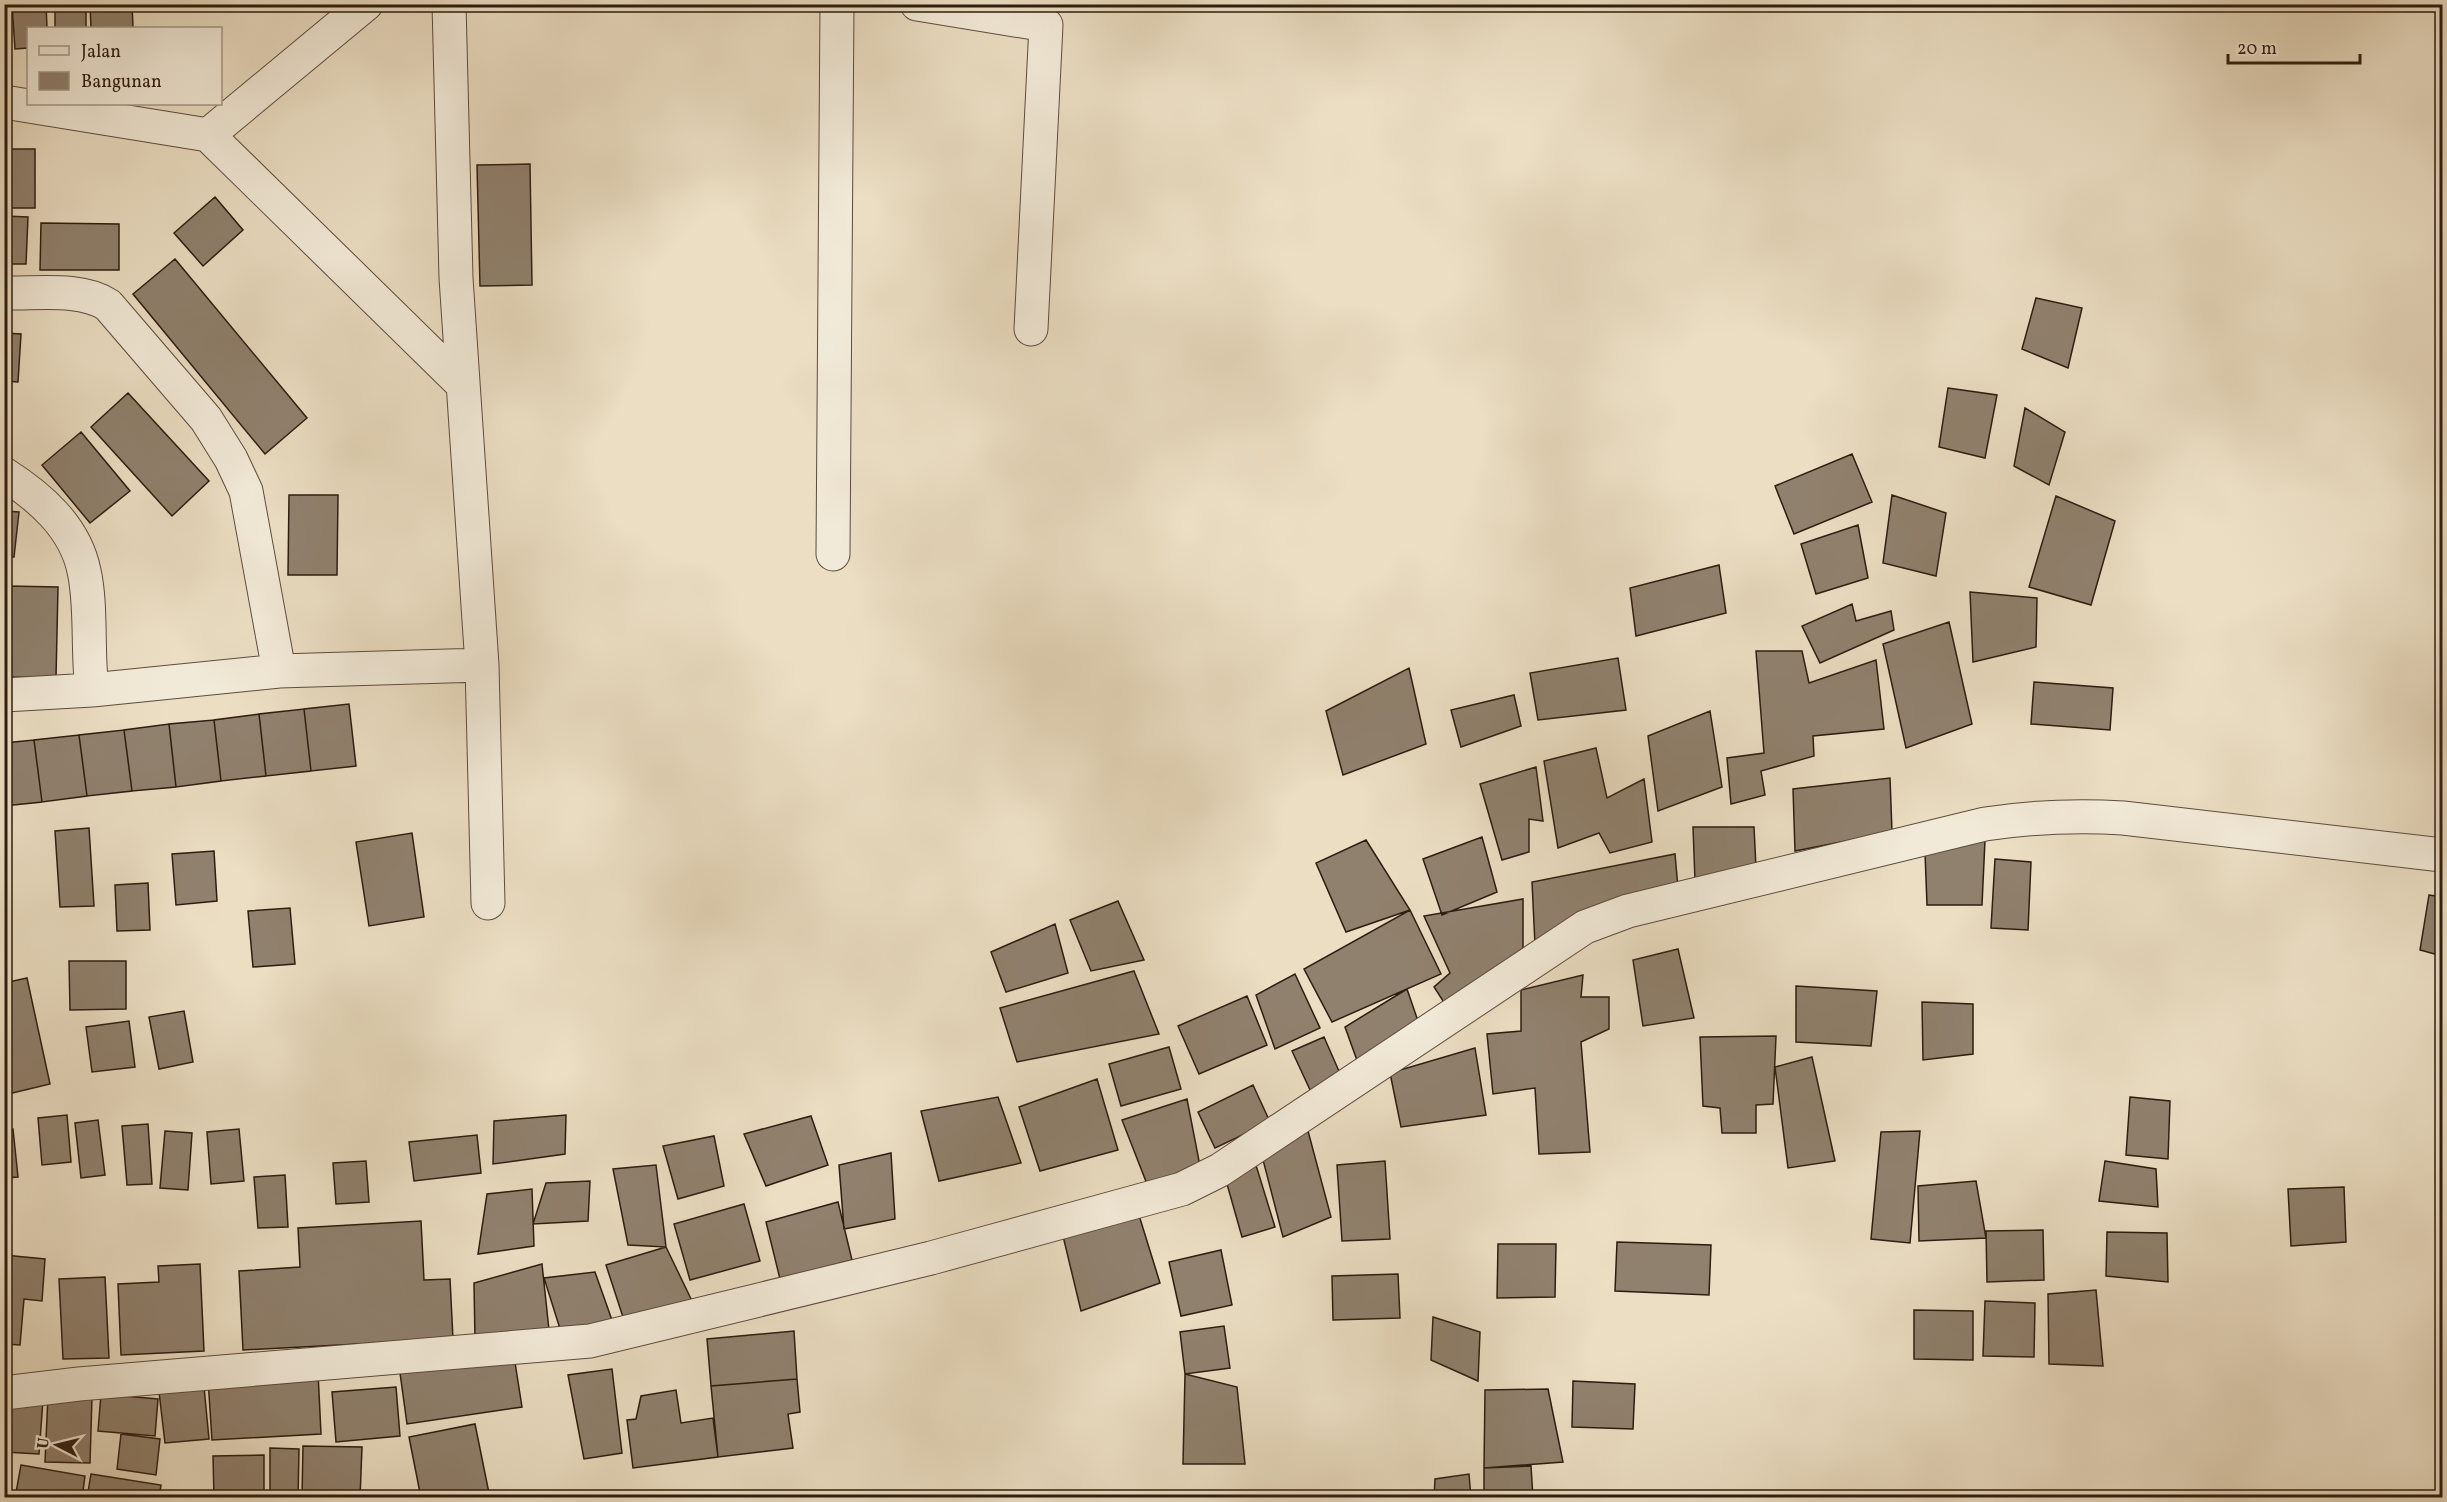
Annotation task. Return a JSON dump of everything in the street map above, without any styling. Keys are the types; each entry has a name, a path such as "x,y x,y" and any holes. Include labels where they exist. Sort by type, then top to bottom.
{"street":[{"path":"208,135 366,4"},
{"path":"449,4 456,278 461,383 482,664 488,903"},
{"path":"833,554 837,4"},
{"path":"917,4 1046,25 1031,328"},
{"path":"4,102 208,135 461,383"},
{"path":"4,293 84,296 98,299 108,305 206,419 231,459 246,491 279,671"},
{"path":"4,474 29,490 64,524 84,570 92,690"},
{"path":"4,695 92,690 279,671 482,664"},
{"path":"4,1393 80,1384 590,1341 931,1258 1182,1189 1220,1170 1585,927 1628,911 1985,824 2027,817 2078,815 2123,818 2442,855"}],"building":[{"path":"12,4 46,4 47,27 27,27 27,48 15,49"},
{"path":"55,4 86,4 86,27 55,27"},
{"path":"90,4 132,4 133,27 91,27"},
{"path":"4,149 35,149 35,208 4,208"},
{"path":"530,164 532,285 480,286 477,165"},
{"path":"215,197 243,230 203,266 174,233"},
{"path":"4,216 28,217 26,264 4,264"},
{"path":"41,223 119,224 119,270 40,270"},
{"path":"175,259 307,418 265,454 133,294"},
{"path":"2036,298 2082,308 2068,368 2022,349"},
{"path":"4,333 21,334 18,382 4,381"},
{"path":"1948,388 1997,395 1985,458 1939,447"},
{"path":"128,393 209,481 172,516 91,427"},
{"path":"2025,408 2065,432 2049,485 2014,466"},
{"path":"81,432 130,491 90,523 42,465"},
{"path":"1852,454 1872,502 1794,534 1775,486"},
{"path":"289,495 338,495 337,575 288,575"},
{"path":"1892,495 1946,513 1936,576 1883,563"},
{"path":"2056,496 2115,521 2091,605 2029,587"},
{"path":"4,511 19,512 14,557 4,556"},
{"path":"1858,525 1868,578 1816,594 1801,544"},
{"path":"1719,565 1726,613 1636,636 1630,588"},
{"path":"8,586 58,587 56,678 6,677"},
{"path":"1970,592 2037,598 2036,647 1973,662"},
{"path":"1852,604 1856,621 1891,611 1894,630 1820,663 1802,626"},
{"path":"1949,622 1972,724 1906,748 1883,644"},
{"path":"1756,651 1802,651 1809,683 1876,660 1884,729 1813,736 1814,756 1761,771 1765,795 1731,804 1727,758 1764,753"},
{"path":"1618,658 1626,710 1538,720 1530,673"},
{"path":"1409,668 1426,744 1343,775 1326,711"},
{"path":"2034,682 2113,688 2110,730 2031,724"},
{"path":"1514,695 1521,726 1461,747 1451,710"},
{"path":"349,704 356,766 311,771 304,709"},
{"path":"304,709 311,771 266,776 259,714"},
{"path":"1710,711 1722,787 1658,811 1648,736"},
{"path":"259,714 266,776 221,781 214,720"},
{"path":"214,720 221,781 176,787 169,724"},
{"path":"169,724 176,787 132,791 124,730"},
{"path":"124,730 132,791 87,796 79,735"},
{"path":"79,735 87,796 42,802 34,740"},
{"path":"34,740 42,802 4,806 4,743"},
{"path":"1596,748 1607,798 1644,779 1652,842 1610,853 1599,833 1558,848 1544,761"},
{"path":"1536,767 1543,821 1529,819 1529,852 1502,860 1480,784"},
{"path":"1890,778 1892,832 1795,851 1793,789"},
{"path":"1693,827 1754,827 1756,868 1695,881"},
{"path":"89,828 94,906 60,907 55,831"},
{"path":"412,833 424,917 369,926 356,842"},
{"path":"1482,837 1497,892 1442,915 1423,859"},
{"path":"1366,840 1410,910 1346,932 1316,863"},
{"path":"1985,840 1982,905 1927,905 1925,852"},
{"path":"214,851 217,901 176,905 172,854"},
{"path":"1675,854 1678,888 1535,945 1532,882"},
{"path":"1995,859 2031,862 2028,930 1991,928"},
{"path":"148,883 150,930 117,931 115,885"},
{"path":"2429,895 2442,897 2442,956 2420,950"},
{"path":"1523,899 1523,948 1481,983 1445,1004 1434,987 1450,973 1424,916"},
{"path":"1118,901 1144,960 1091,971 1070,920"},
{"path":"290,908 295,964 253,967 248,911"},
{"path":"1410,910 1441,974 1332,1022 1304,969"},
{"path":"1055,924 1068,973 1006,992 991,952"},
{"path":"1678,949 1694,1018 1643,1026 1633,960"},
{"path":"69,961 126,961 126,1009 70,1010"},
{"path":"1134,971 1159,1034 1017,1062 1000,1008"},
{"path":"1295,974 1320,1028 1275,1049 1256,995"},
{"path":"1583,975 1581,997 1609,997 1609,1029 1581,1042 1590,1152 1539,1154 1535,1088 1493,1094 1487,1034 1521,1031 1521,990"},
{"path":"27,978 50,1084 4,1095 4,983"},
{"path":"1796,986 1877,991 1871,1046 1796,1042"},
{"path":"1407,989 1419,1024 1358,1063 1345,1027"},
{"path":"1247,996 1267,1045 1199,1074 1178,1026"},
{"path":"1922,1002 1973,1004 1973,1054 1923,1060"},
{"path":"184,1011 193,1062 159,1069 149,1017"},
{"path":"129,1021 135,1067 92,1072 86,1027"},
{"path":"1776,1036 1773,1104 1756,1105 1756,1133 1722,1133 1720,1108 1703,1106 1700,1037"},
{"path":"1324,1037 1342,1078 1311,1092 1292,1051"},
{"path":"1169,1047 1181,1089 1121,1106 1109,1064"},
{"path":"1475,1048 1486,1115 1401,1127 1390,1073"},
{"path":"1812,1057 1835,1161 1788,1168 1775,1067"},
{"path":"1097,1079 1118,1150 1040,1171 1019,1107"},
{"path":"1253,1085 1270,1122 1215,1148 1198,1112"},
{"path":"998,1097 1021,1163 939,1181 921,1111"},
{"path":"2130,1097 2170,1101 2168,1159 2126,1155"},
{"path":"1187,1099 1200,1166 1147,1184 1122,1120"},
{"path":"67,1115 71,1162 42,1165 38,1118"},
{"path":"566,1115 565,1154 493,1164 494,1121"},
{"path":"811,1116 828,1165 766,1186 744,1134"},
{"path":"98,1120 105,1175 81,1178 75,1123"},
{"path":"148,1124 152,1184 127,1185 122,1126"},
{"path":"13,1129 18,1177 4,1178 4,1130"},
{"path":"239,1129 244,1181 211,1184 207,1132"},
{"path":"165,1131 192,1133 188,1190 160,1188"},
{"path":"1308,1131 1331,1217 1283,1237 1262,1156"},
{"path":"1920,1131 1910,1243 1871,1239 1881,1132"},
{"path":"477,1135 481,1173 414,1181 409,1142"},
{"path":"714,1136 724,1186 678,1199 663,1146"},
{"path":"891,1153 895,1219 844,1229 839,1165"},
{"path":"366,1161 369,1202 336,1204 333,1163"},
{"path":"1385,1161 1390,1239 1342,1241 1337,1165"},
{"path":"2105,1161 2156,1169 2158,1207 2099,1201"},
{"path":"1255,1162 1275,1227 1242,1237 1227,1184"},
{"path":"656,1165 666,1247 628,1245 613,1169"},
{"path":"285,1175 288,1227 258,1228 254,1177"},
{"path":"590,1181 588,1221 533,1224 546,1183"},
{"path":"1976,1181 1986,1238 1919,1241 1918,1186"},
{"path":"2344,1187 2346,1242 2291,1246 2288,1189"},
{"path":"532,1189 534,1246 478,1254 487,1194"},
{"path":"838,1202 852,1260 780,1279 766,1222"},
{"path":"744,1204 760,1261 690,1280 674,1224"},
{"path":"1138,1212 1160,1283 1081,1311 1063,1236"},
{"path":"421,1221 424,1280 450,1279 453,1339 243,1350 239,1271 300,1267 298,1228"},
{"path":"2043,1230 2044,1280 1987,1282 1986,1231"},
{"path":"2107,1232 2167,1233 2168,1282 2106,1276"},
{"path":"1617,1242 1711,1245 1709,1295 1615,1291"},
{"path":"1498,1244 1556,1244 1555,1297 1497,1298"},
{"path":"666,1247 693,1303 624,1320 606,1265"},
{"path":"1221,1250 1232,1305 1181,1316 1169,1262"},
{"path":"4,1255 45,1259 42,1301 24,1299 20,1345 4,1344"},
{"path":"200,1264 204,1351 121,1355 118,1284 159,1282 158,1266"},
{"path":"542,1264 549,1330 475,1340 474,1283"},
{"path":"595,1272 613,1323 561,1332 544,1278"},
{"path":"1398,1274 1400,1318 1333,1320 1332,1276"},
{"path":"105,1277 109,1358 63,1359 59,1279"},
{"path":"2096,1290 2103,1366 2049,1364 2048,1294"},
{"path":"1985,1301 2035,1303 2034,1357 1983,1356"},
{"path":"1914,1310 1973,1311 1973,1360 1914,1359"},
{"path":"1433,1317 1480,1332 1478,1381 1431,1360"},
{"path":"1224,1326 1230,1368 1185,1374 1180,1332"},
{"path":"794,1331 797,1379 711,1386 707,1339"},
{"path":"514,1356 522,1407 407,1424 400,1373"},
{"path":"612,1369 622,1453 584,1459 568,1375"},
{"path":"318,1372 321,1434 212,1440 208,1379"},
{"path":"1185,1374 1237,1387 1245,1464 1183,1464"},
{"path":"797,1379 800,1412 788,1414 793,1448 718,1457 711,1386"},
{"path":"1573,1381 1635,1384 1633,1429 1572,1427"},
{"path":"204,1387 209,1439 165,1443 159,1392"},
{"path":"396,1387 400,1436 336,1442 332,1392"},
{"path":"1548,1389 1563,1462 1484,1468 1485,1390"},
{"path":"676,1390 681,1423 713,1418 718,1457 633,1468 627,1420 636,1419 641,1396"},
{"path":"101,1394 158,1399 155,1436 98,1431"},
{"path":"48,1395 92,1397 90,1463 45,1462"},
{"path":"4,1398 43,1400 39,1454 4,1452"},
{"path":"475,1424 490,1498 421,1498 409,1437"},
{"path":"121,1434 160,1439 156,1475 117,1469"},
{"path":"303,1446 362,1447 360,1498 302,1498"},
{"path":"270,1448 299,1449 298,1498 270,1498"},
{"path":"264,1455 264,1498 214,1498 213,1456"},
{"path":"21,1465 85,1476 82,1498 15,1498"},
{"path":"1531,1466 1533,1498 1484,1498 1484,1468"},
{"path":"91,1474 161,1485 159,1498 87,1498"},
{"path":"1469,1474 1471,1498 1434,1498 1435,1479"}]}
